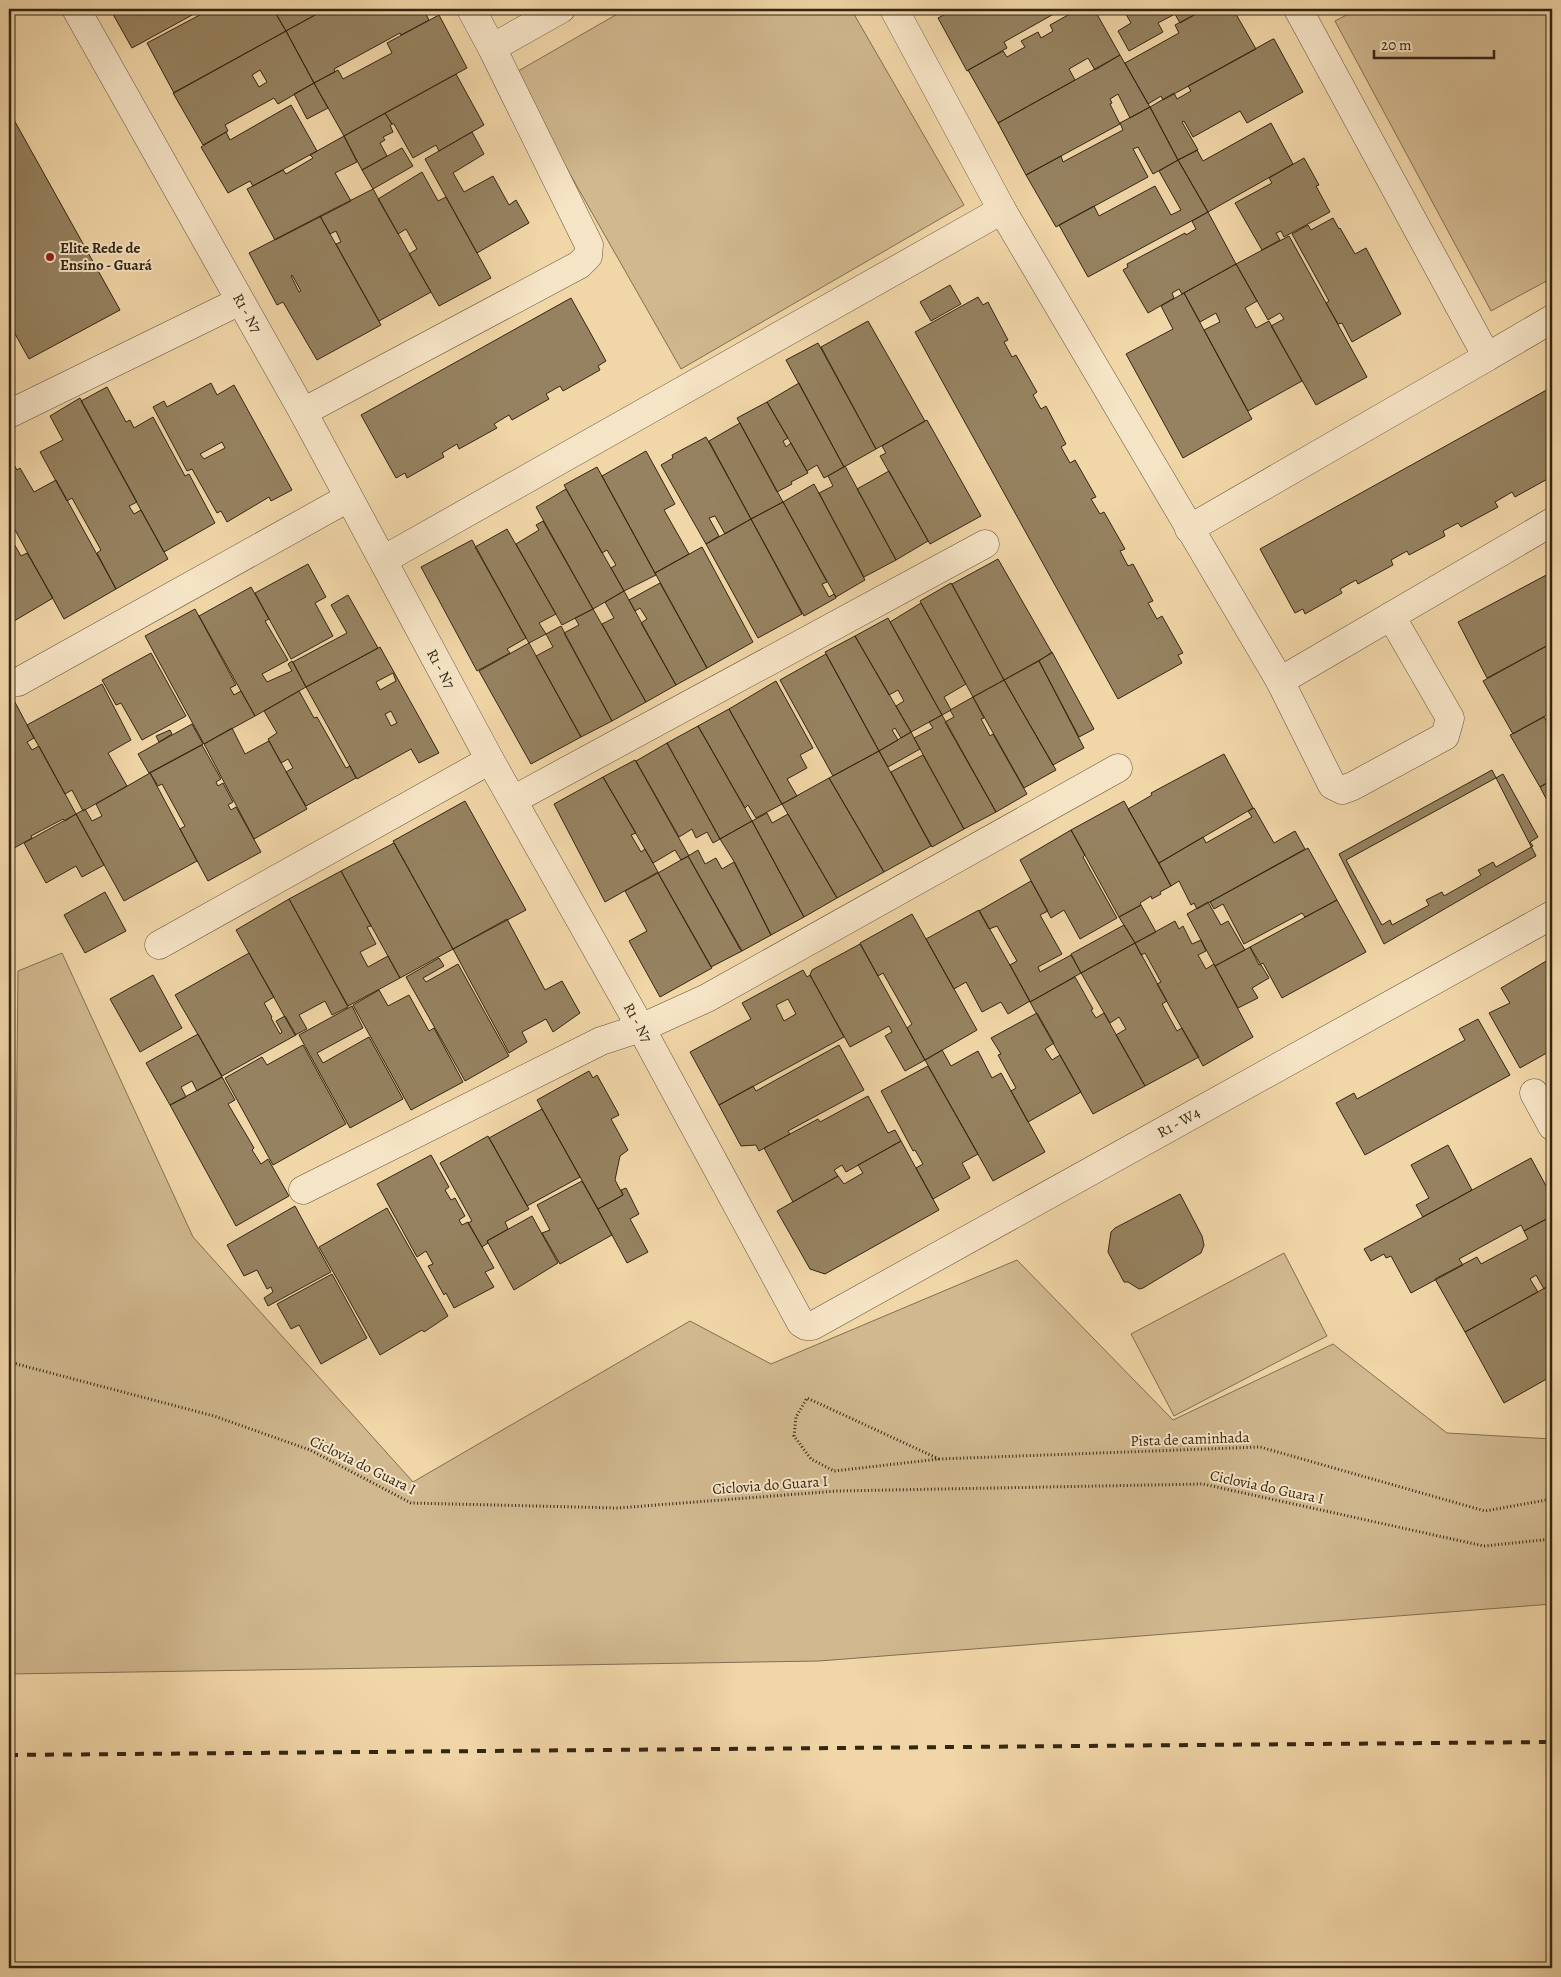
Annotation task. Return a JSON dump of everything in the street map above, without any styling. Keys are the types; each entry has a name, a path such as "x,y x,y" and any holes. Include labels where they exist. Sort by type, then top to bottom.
{"street":[{"name":"R1 - N7","path":"76,9 303,412 490,760 641,1028 801,1322 806,1326"},
{"path":"303,412 579,265 588,256 589,245 471,9"},
{"path":"492,48 561,9"},
{"path":"894,9 1002,210 1280,681 1332,785 1342,790 1353,786 1445,736 1450,718 1391,616"},
{"path":"1298,9 1487,357"},
{"path":"383,560 1002,210"},
{"path":"9,414 240,300"},
{"path":"1189,529 1552,319"},
{"path":"18,682 348,498"},
{"path":"1280,681 1552,522"},
{"path":"513,800 985,544"},
{"path":"159,945 490,760"},
{"path":"303,1190 601,1041 641,1028 707,998 1118,768"},
{"name":"R1 - W4","path":"806,1326 812,1326 1552,915"},
{"path":"1534,1093 1552,1126"}],"path":[{"name":"Ciclovia do Guara I","path":"9,1362 214,1416 310,1450 411,1503 618,1508 837,1491 1202,1484 1484,1546 1552,1539"},
{"name":"Pista de caminhada","path":"939,1459 807,1398 796,1417 794,1436 811,1458 834,1471 939,1459 1260,1447 1485,1511 1552,1499"}],"shaded area":[{"path":"626,9 851,9 964,205 681,369 513,74"},
{"path":"1358,9 1552,9 1552,278 1491,311 1335,21"},
{"path":"62,953 193,1237 413,1482 690,1321 771,1364 1017,1260 1173,1420 1333,1344 1447,1433 1552,1439 1552,1604 819,1661 9,1674 9,1274 15,1273 18,971"},
{"path":"1284,1253 1327,1336 1174,1416 1131,1334"}],"building":[{"path":"110,9 203,9 132,48"},
{"path":"211,9 273,9 286,31 174,93 147,43"},
{"path":"285,9 326,9 286,31 276,14"},
{"path":"326,9 423,9 429,20 401,35 400,33 334,69 335,72 314,83 286,31"},
{"path":"955,9 1058,9 1059,11 1004,42 1007,48 967,71 938,18"},
{"path":"1067,9 1079,9 1070,14"},
{"path":"1079,9 1094,9 1120,55 1095,70 1088,58 1069,69 1075,80 998,123 968,70 1003,51 1007,57 1025,47 1021,41 1038,32 1041,38 1053,31 1050,25"},
{"path":"1123,9 1205,9 1180,23 1175,14 1158,23 1163,32 1129,51 1118,31 1131,23"},
{"path":"1205,9 1233,9 1256,49 1163,100 1161,96 1148,104 1125,63 1179,33 1175,25"},
{"path":"439,15 467,68 344,136 314,83 338,70 343,79 392,53 387,43"},
{"path":"286,31 314,83 278,104 274,98 225,125 228,131 203,145 173,93","holes":["260,70 267,82 259,87 252,75"]},
{"path":"1273,39 1303,92 1247,123 1240,111 1193,137 1184,121 1182,122 1198,150 1178,160 1150,107 1174,93 1177,99 1191,91 1188,86"},
{"path":"1120,55 1150,107 1130,118 1118,94 1110,99 1112,103 1110,104 1120,124 1026,175 998,123"},
{"path":"456,74 484,125 439,151 436,145 413,158 394,124 392,124 385,113"},
{"path":"314,83 328,108 307,119 294,94"},
{"path":"291,105 317,151 253,186 250,181 228,193 201,147 226,132 230,140"},
{"path":"1150,107 1178,160 1153,174 1138,147 1133,149 1148,177 1056,227 1026,175 1061,156 1063,162 1123,130 1120,123"},
{"name":"Elite Rede de Ensino - Guará","path":"9,111 120,310 29,359 9,323"},
{"path":"385,113 392,124 390,125 393,132 383,137 385,140 380,143 387,156 362,170 344,136"},
{"path":"1271,123 1293,164 1208,212 1178,160 1197,150 1203,161"},
{"path":"472,132 484,154 453,173 464,192 493,176 509,205 516,200 529,223 477,253 425,159"},
{"path":"344,136 357,162 335,173 351,201 275,240 247,189 283,170 286,174 313,158 310,155"},
{"path":"402,148 413,166 373,189 362,170"},
{"path":"1304,158 1319,185 1316,186 1330,212 1284,237 1281,231 1276,233 1280,240 1262,250 1235,203 1272,183 1269,178"},
{"path":"1178,160 1208,212 1088,277 1059,225 1094,206 1099,216 1155,186 1171,215 1181,210 1159,171"},
{"path":"422,172 438,201 446,197 491,278 439,306 409,254 417,249 406,229 398,234 378,199"},
{"path":"373,189 431,292 379,321 336,244 341,242 336,231 330,234 320,216"},
{"path":"1208,212 1236,264 1182,294 1179,289 1172,293 1174,298 1148,313 1123,270 1128,267 1127,264 1196,229 1192,221"},
{"path":"320,216 381,325 317,360 283,302 277,305 249,253","holes":["292,275 301,291 299,292"]},
{"path":"1333,218 1355,254 1366,248 1401,314 1352,342 1342,323 1338,324 1326,303 1329,301 1292,234 1308,225 1311,230"},
{"path":"1289,236 1367,377 1316,405 1271,326 1284,319 1280,313 1268,320 1236,264"},
{"path":"1236,264 1257,301 1245,308 1256,328 1269,321 1302,381 1248,411 1204,330 1220,322 1216,313 1200,322 1184,293"},
{"path":"950,285 961,304 931,321 920,302"},
{"path":"1184,293 1252,419 1183,458 1126,354 1173,329 1161,306"},
{"path":"978,297 983,305 988,302 1008,340 1004,342 1012,357 1016,355 1037,392 1033,395 1041,409 1046,406 1066,444 1061,447 1070,463 1075,460 1096,497 1091,499 1100,514 1104,512 1125,549 1120,551 1128,566 1133,564 1153,601 1148,603 1157,619 1162,616 1183,653 1178,655 1182,663 1118,699 915,332"},
{"path":"571,298 606,361 598,366 600,370 563,391 560,386 546,394 549,399 512,420 509,415 494,424 497,428 459,449 457,444 442,453 444,457 407,478 405,473 396,478 361,415"},
{"path":"868,321 925,421 876,449 821,347"},
{"path":"818,343 876,449 844,467 786,360"},
{"path":"211,383 217,395 234,385 292,490 271,501 269,497 227,522 221,511 217,513 192,469 187,471 153,407 164,401 167,407","holes":["222,442 225,448 204,459 200,454"]},
{"path":"799,383 844,467 824,478 817,465 807,471 767,402"},
{"path":"107,387 126,422 130,420 134,428 153,417 185,476 189,474 215,523 164,552 81,401"},
{"path":"1552,387 1552,470 1548,473 1551,477 1515,497 1512,492 1495,502 1498,507 1461,527 1458,523 1443,531 1445,536 1409,555 1407,551 1391,560 1393,565 1358,584 1356,580 1340,589 1342,593 1305,614 1303,609 1295,613 1260,549"},
{"path":"80,398 137,502 129,506 134,514 141,510 168,559 116,589 97,553 101,550 72,498 67,501 40,452 63,440 50,416"},
{"path":"767,402 788,438 783,441 786,447 791,443 808,473 777,492 737,418"},
{"path":"927,420 981,516 930,544 880,456 886,453 882,446"},
{"path":"740,423 783,502 751,519 709,441"},
{"path":"706,437 751,519 725,534 715,516 709,518 719,536 706,544 661,465 673,458 672,455"},
{"path":"646,451 675,504 664,510 689,554 655,573 602,476"},
{"path":"9,456 17,470 20,468 34,492 56,480 116,589 64,619 9,519"},
{"path":"845,466 896,560 864,577 819,493 833,486 828,476"},
{"path":"597,467 656,575 624,591 611,568 616,565 607,550 602,553 564,485"},
{"path":"889,471 928,541 896,560 857,489"},
{"path":"814,484 865,580 836,597 783,502"},
{"path":"566,489 624,591 593,609 536,507"},
{"path":"783,502 827,582 822,584 829,597 834,594 836,597 804,616 751,519"},
{"path":"9,519 14,529 9,533"},
{"path":"751,519 802,614 758,638 706,544"},
{"path":"543,521 593,609 562,625 516,544 539,530 536,525"},
{"path":"507,529 556,614 539,623 546,634 529,643 475,547"},
{"path":"472,540 526,638 507,649 510,653 477,671 421,567"},
{"path":"13,542 21,556 27,553 53,598 9,624 9,544"},
{"path":"702,547 753,642 707,668 655,573"},
{"path":"998,559 1052,653 1004,680 952,584"},
{"path":"308,564 326,597 315,603 333,636 291,659 255,593"},
{"path":"1552,572 1552,643 1487,678 1458,622"},
{"path":"660,583 707,668 676,685 641,623 647,619 640,608 635,611 629,600"},
{"path":"951,583 1004,680 973,697 920,601"},
{"path":"251,587 269,619 265,621 288,660 262,674 267,682 292,671 288,664 292,661 306,687 255,716 199,616"},
{"path":"624,591 676,685 646,702 602,624 614,618 605,602"},
{"path":"348,595 378,648 306,687 293,662 347,633 331,605"},
{"path":"921,603 966,684 944,697 951,710 942,715 890,622"},
{"path":"195,609 236,685 230,688 234,695 241,691 255,716 204,744 145,636"},
{"path":"593,609 646,702 612,721 564,633 579,625 575,618"},
{"path":"888,618 942,715 911,732 896,706 904,701 898,690 889,695 855,636"},
{"path":"561,626 612,721 581,737 536,656 553,647 546,634"},
{"path":"855,636 911,732 901,738 895,728 892,730 898,740 879,751 825,652"},
{"path":"529,643 581,737 531,764 479,671"},
{"path":"1552,643 1552,712 1513,734 1483,681"},
{"path":"380,647 439,753 419,763 411,749 357,779 306,687","holes":["393,673 396,681 380,690 376,682","391,711 397,723 391,726 385,714"]},
{"path":"1052,652 1094,729 1079,737 1039,661"},
{"path":"151,653 186,716 142,740 121,703 116,705 102,680"},
{"path":"826,654 879,751 833,776 780,680"},
{"path":"1039,661 1084,748 1053,765 1004,680"},
{"path":"1004,680 1056,770 1024,788 973,697"},
{"path":"776,681 813,748 800,755 807,768 787,779 797,796 782,804 729,709"},
{"path":"102,684 131,740 108,753 127,786 83,811 72,790 65,794 27,725"},
{"path":"9,691 34,738 27,742 32,750 39,746 76,814 31,836 32,838 9,851"},
{"path":"299,691 314,718 317,717 346,768 350,766 356,778 306,806 286,772 293,768 288,759 281,763 268,739 277,733 264,711"},
{"path":"973,697 984,718 981,719 990,736 993,734 1027,794 996,812 945,722 954,717 950,710"},
{"path":"729,709 782,804 756,818 748,805 745,808 698,726"},
{"path":"942,715 996,812 964,829 914,738 933,728 929,722"},
{"path":"1544,717 1547,722 1552,719 1552,780 1540,787 1510,735"},
{"path":"192,724 203,744 149,773 138,754"},
{"path":"698,726 752,821 720,839 667,743"},
{"path":"232,728 245,754 269,741 307,809 254,839 204,744"},
{"path":"170,730 172,734 159,742 156,736"},
{"path":"911,732 920,749 888,767 879,751"},
{"path":"667,743 720,839 713,843 707,832 696,838 692,829 679,837 636,761"},
{"path":"202,745 221,779 216,782 218,786 223,783 233,802 228,805 231,810 236,807 261,852 208,881 180,829 185,826 162,784 158,786 150,773"},
{"path":"879,751 931,846 884,872 829,778"},
{"path":"1224,754 1253,808 1159,863 1128,809 1152,795 1151,793"},
{"path":"923,755 964,829 932,847 891,772"},
{"path":"635,760 689,856 681,860 675,850 653,863 603,777"},
{"path":"1492,770 1536,856 1384,944 1339,854"},
{"path":"150,773 197,861 124,901 76,814 85,809 92,821 102,816 96,804"},
{"path":"1503,774 1538,837 1530,842 1533,846 1496,867 1493,862 1478,870 1481,875 1444,896 1442,892 1426,900 1429,905 1392,925 1390,920 1382,925 1346,860"},
{"path":"603,777 636,833 631,835 641,852 645,849 658,872 605,902 554,804"},
{"path":"829,778 884,872 837,898 782,804"},
{"path":"1552,780 1552,810 1540,787"},
{"path":"465,801 526,910 453,949 393,841"},
{"path":"1124,801 1171,886 1160,892 1161,894 1152,899 1151,896 1140,903 1141,905 1119,917 1071,830"},
{"path":"1254,808 1274,843 1295,831 1305,849 1197,909 1194,903 1191,905 1179,881 1171,886 1159,863 1203,837 1206,843 1252,817 1248,811"},
{"path":"767,813 772,823 788,814 837,898 804,917 752,821"},
{"path":"76,814 104,865 82,877 76,866 46,883 24,843"},
{"path":"752,821 804,917 771,935 735,863 720,839"},
{"path":"1071,830 1085,855 1083,857 1117,918 1080,939 1064,910 1051,918 1020,860"},
{"path":"394,843 453,949 400,978 341,871"},
{"path":"1308,848 1337,900 1305,917 1302,913 1244,944 1223,904 1214,909 1210,902"},
{"path":"698,850 705,864 716,858 722,869 734,862 771,935 742,951 740,949 688,856"},
{"path":"688,856 742,951 711,967 658,873"},
{"path":"341,871 371,926 367,927 376,944 360,952 368,967 388,956 400,978 348,1006 289,899"},
{"path":"658,873 712,968 660,997 629,941 647,931 625,891"},
{"path":"1031,881 1048,911 1040,915 1062,954 1038,967 1040,972 1071,955 1081,973 1030,1002 1010,965 1017,961 997,926 989,929 979,911"},
{"path":"105,892 126,931 85,953 64,915"},
{"path":"289,899 348,1007 332,1015 325,1001 299,1015 307,1029 295,1035 236,930"},
{"path":"1337,900 1366,952 1282,998 1263,963 1259,965 1250,947"},
{"path":"1208,902 1221,925 1228,921 1245,950 1215,966 1187,914"},
{"path":"1141,905 1156,932 1135,943 1119,917"},
{"path":"979,910 1030,1001 1008,1014 1001,1002 982,1012 966,982 954,989 926,939"},
{"path":"912,914 977,1030 925,1060 907,1028 912,1024 883,973 878,976 860,943"},
{"path":"507,919 545,990 562,981 580,1013 553,1032 546,1019 522,1032 527,1042 509,1053 453,949"},
{"path":"1175,921 1179,929 1183,926 1192,944 1201,940 1206,951 1198,955 1206,969 1214,964 1253,1037 1203,1066 1157,984 1161,982 1145,953 1141,955 1135,943"},
{"path":"1124,925 1135,943 1081,973 1071,954"},
{"path":"1135,943 1167,1001 1162,1004 1177,1031 1182,1028 1199,1057 1145,1086 1116,1035 1126,1029 1119,1017 1110,1023 1081,973"},
{"path":"860,944 925,1060 905,1071 885,1036 892,1032 889,1026 850,1047 810,975 812,970"},
{"path":"1250,947 1269,978 1252,988 1258,998 1238,1008 1215,966"},
{"path":"249,953 274,997 264,1003 280,1034 282,1032 276,1021 285,1016 296,1035 222,1076 175,995"},
{"path":"439,958 444,966 423,978 426,982 458,964 509,1056 465,1081 406,977"},
{"path":"1548,960 1552,967 1552,1050 1520,1068 1489,1013 1510,1003 1501,988"},
{"path":"803,970 807,977 810,975 844,1037 719,1105 690,1052 751,1019 742,1003","holes":["788,999 796,1014 784,1021 776,1005"]},
{"path":"153,975 182,1028 140,1052 110,999"},
{"path":"1075,977 1096,1018 1104,1013 1145,1086 1093,1114 1030,1002"},
{"path":"379,990 388,1006 409,995 429,1031 434,1028 463,1082 411,1110 353,1005"},
{"path":"352,1006 363,1028 317,1053 323,1063 369,1037 403,1099 350,1128 299,1035"},
{"path":"1037,1013 1054,1043 1045,1049 1052,1060 1060,1055 1081,1092 1028,1122 1011,1091 1016,1088 998,1055 1001,1054 991,1038"},
{"path":"1478,1019 1510,1075 1365,1155 1336,1103 1354,1093 1357,1099 1465,1040 1459,1029"},
{"path":"198,1034 222,1077 197,1091 192,1081 181,1087 186,1097 170,1105 146,1063"},
{"path":"303,1045 346,1124 273,1165 225,1078 262,1057 267,1065"},
{"path":"839,1045 864,1090 788,1131 790,1134 759,1151 756,1145 741,1146 719,1105 753,1086 756,1091"},
{"path":"942,1050 951,1066 978,1051 992,1078 1001,1073 1045,1152 993,1181 925,1060"},
{"path":"928,1066 978,1154 962,1163 970,1178 933,1199 916,1168 923,1164 915,1150 913,1151 881,1091"},
{"path":"589,1071 593,1078 597,1075 619,1115 611,1119 628,1150 620,1156 615,1180 623,1195 598,1209 537,1100"},
{"path":"222,1077 235,1100 228,1104 254,1148 252,1150 261,1164 268,1159 289,1196 236,1226 170,1105"},
{"path":"868,1096 888,1133 895,1130 901,1141 846,1172 842,1165 834,1170 838,1176 793,1202 764,1148 818,1119 820,1122"},
{"path":"542,1109 580,1177 527,1206 489,1138"},
{"path":"488,1136 529,1209 505,1222 508,1229 487,1241 488,1243 482,1247 468,1223 472,1221 440,1163"},
{"path":"901,1141 939,1210 825,1274 810,1269 777,1211 838,1176 844,1184 863,1173 858,1165"},
{"path":"1448,1145 1472,1190 1423,1217 1416,1205 1429,1198 1411,1165"},
{"path":"431,1155 449,1187 445,1190 451,1200 455,1198 465,1216 459,1220 462,1225 468,1222 494,1268 485,1272 494,1287 454,1308 446,1293 444,1295 428,1266 433,1264 426,1251 417,1257 377,1184"},
{"path":"1531,1158 1552,1197 1552,1216 1524,1231 1521,1225 1459,1259 1463,1265 1411,1293 1391,1256 1386,1258 1384,1254 1371,1261 1364,1249"},
{"path":"582,1181 612,1235 560,1264 542,1233 550,1230 537,1205"},
{"path":"626,1188 639,1214 630,1219 648,1252 627,1263 598,1209 623,1195 621,1190"},
{"path":"1180,1194 1202,1236 1204,1245 1201,1253 1143,1288 1139,1289 1128,1282 1124,1282 1108,1252 1111,1232 1115,1228"},
{"path":"9,1203 13,1203 13,1278 9,1278"},
{"path":"295,1206 331,1272 268,1306 264,1298 273,1292 271,1287 267,1289 257,1270 244,1276 227,1245"},
{"path":"387,1208 448,1316 424,1332 422,1330 380,1355 319,1247"},
{"path":"532,1216 558,1263 514,1290 487,1241"},
{"path":"1552,1216 1552,1284 1544,1289 1536,1275 1530,1279 1538,1292 1465,1332 1435,1279 1477,1257 1481,1264 1528,1239 1524,1231"},
{"path":"332,1274 367,1338 321,1364 299,1325 291,1329 277,1304"},
{"path":"1552,1284 1552,1376 1504,1403 1465,1332"}],"railway":[{"path":"9,1755 1552,1742"}],"place":[{"name":"Elite Rede de Ensino - Guará","path":"50,257"}]}
